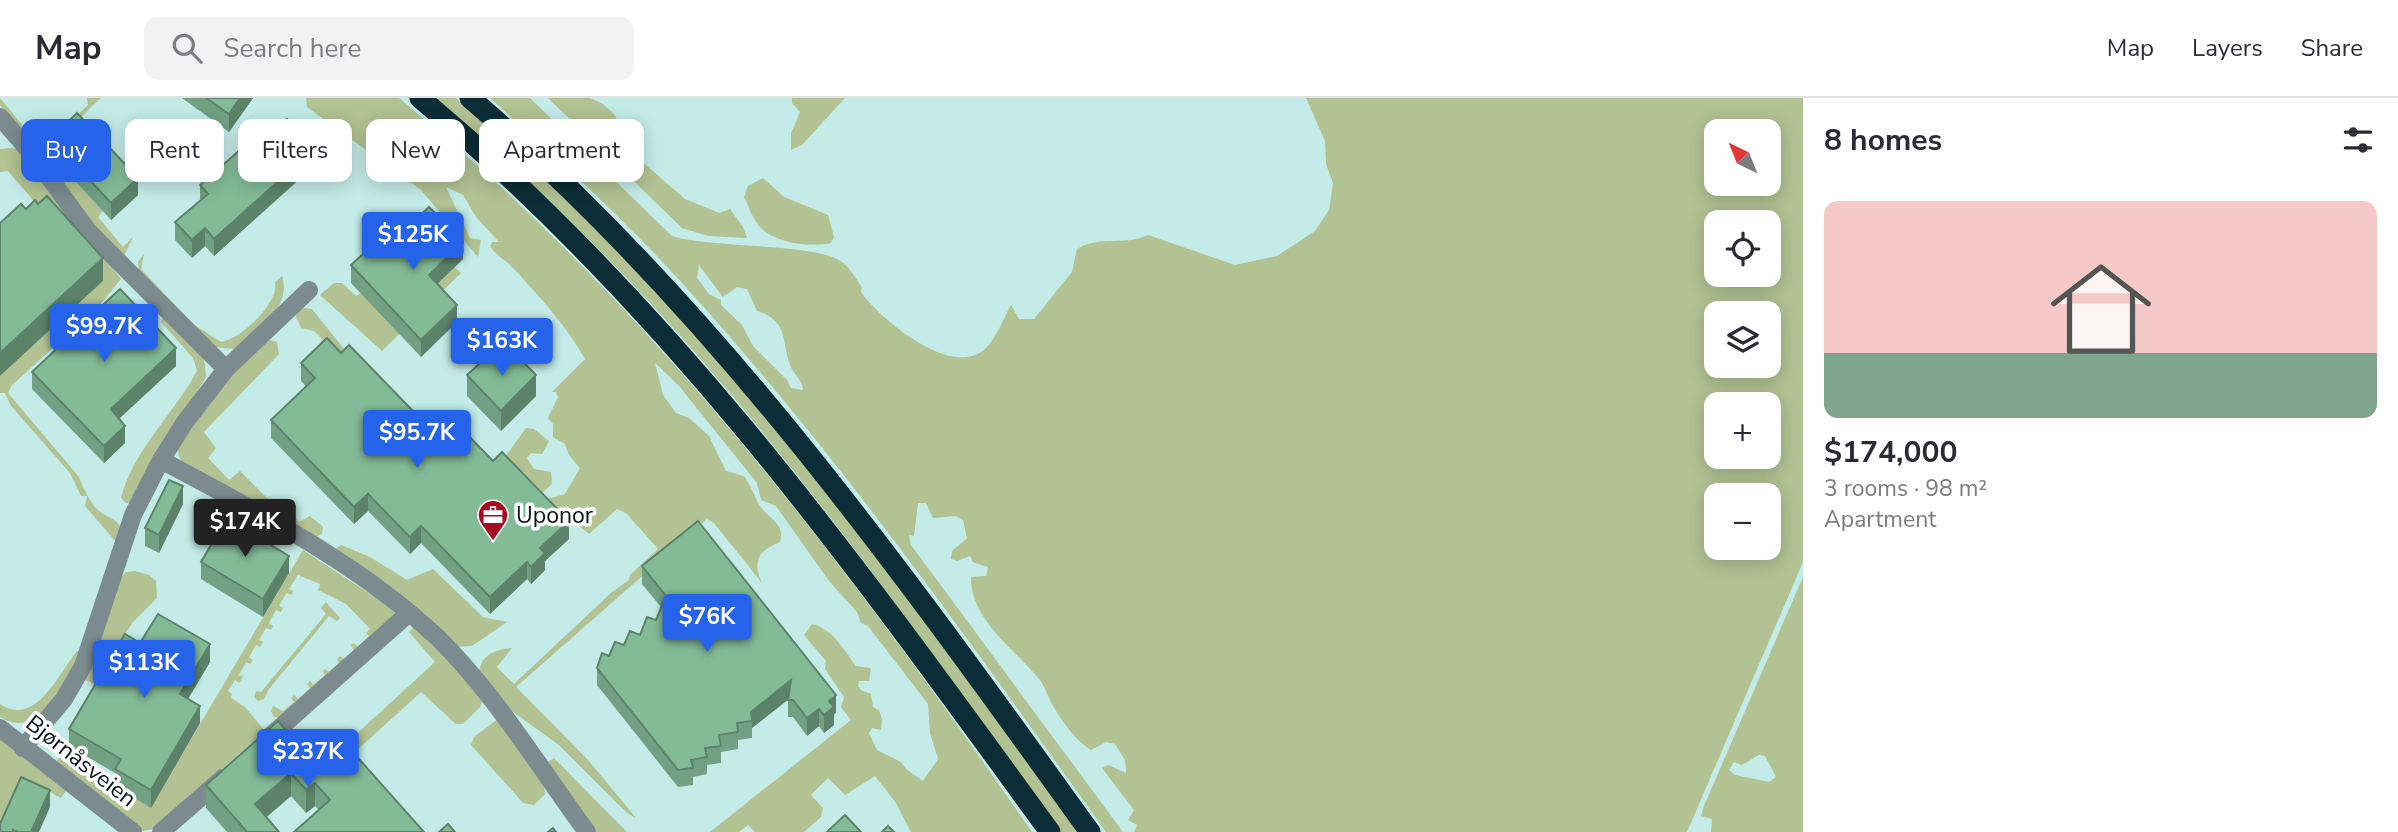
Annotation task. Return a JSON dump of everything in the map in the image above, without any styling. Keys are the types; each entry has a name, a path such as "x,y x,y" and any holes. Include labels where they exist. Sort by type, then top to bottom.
{"highway":[{"path":"420,98 553,216 693,364 775,463 881,600 1050,832"},
{"path":"470,98 613,231 684,306 777,414 892,561 1090,832"}],"street":[{"path":"0,117 33,155 88,231 226,369"},
{"path":"23,748 64,699 83,666 133,515 161,460 185,422 226,369 309,290"},
{"path":"161,460 324,553 409,613 439,640 495,705 587,832"},
{"path":"161,832 409,613"},
{"name":"Bjørnåsveien","path":"0,728 133,832"}],"green space":[{"path":"0,98 21,124 21,132 0,105"},
{"path":"87,98 101,98 79,119 73,119 88,105"},
{"path":"306,98 399,98 423,119 366,119 366,150 352,140 352,119 323,119 307,107"},
{"path":"435,98 456,98 479,119 479,136 465,124 465,119 459,119"},
{"path":"490,98 530,98 552,119 513,119"},
{"path":"548,98 590,98 603,104 617,119 570,119"},
{"path":"792,98 845,98 802,145 791,150 791,133 800,112 792,103"},
{"path":"1306,98 1803,98 1803,562 1687,832 1134,832 1137,825 1128,820 1134,810 1102,768 1108,765 1126,773 1125,760 1115,744 1106,742 1091,750 1069,730 1040,680 996,633 978,607 971,577 986,576 988,567 973,562 970,556 957,561 951,559 952,551 967,538 963,520 956,516 933,518 926,503 918,503 914,536 909,535 911,545 1123,832 1106,832 945,609 834,463 717,322 656,255 581,182 616,182 672,236 712,243 787,248 829,256 842,262 850,270 870,303 900,330 937,352 955,357 972,356 990,344 1011,305 1019,319 1034,319 1072,272 1077,249 1086,245 1148,235 1235,265 1277,256 1315,231 1329,210 1333,183 1326,164 1325,141","holes":["699,265 723,297 737,287 747,289 757,311 767,315 779,326 790,365 803,390 791,388 787,380 753,346 742,325 721,305 721,300 709,294 697,278"]},
{"path":"0,149 20,150 21,182 45,182 121,279 100,305 12,385 8,393 79,477 96,508 119,524 121,528 117,543 85,506 87,496 81,496 70,473 11,406 5,393 0,393 0,376 103,281 8,171 0,172"},
{"path":"465,155 479,168 479,182 495,182 578,262 662,351 817,537 891,634 1032,832 911,832 896,803 875,776 845,795 828,778 811,795 823,808 821,817 804,832 755,832 748,825 739,832 710,832 851,720 841,707 844,697 825,669 826,661 804,635 812,624 832,635 856,666 871,668 869,681 859,681 858,685 861,690 871,694 873,707 879,710 882,719 881,730 872,728 869,733 877,750 901,762 923,781 938,759 930,733 928,704 868,626 861,623 857,612 829,581 776,506 761,500 757,483 679,386 655,363 663,395 676,413 689,418 709,436 726,471 744,476 760,506 781,530 780,542 766,549 759,558 758,569 762,583 714,523 707,519 516,687 589,761 636,818 627,813 559,745 505,706 479,675 485,658 494,652 512,648 497,667 514,684 612,592 629,580 630,575 658,549 626,513 617,509 589,534 547,499 565,494 580,468 569,455 565,444 553,437 553,424 548,418 558,397 556,392 552,392 585,359 552,312 513,268 492,249 492,242 499,242 476,217 463,195 446,187 470,238 481,240 478,257 421,190 410,182 465,182"},
{"path":"644,163 685,199 719,213 730,209 743,227 747,238 708,236 682,228 635,182 644,182"},
{"path":"763,178 784,197 828,215 834,237 831,243 813,245 784,241 760,227 744,197 748,186"},
{"path":"60,182 76,182 103,211 98,217 123,247 133,237 124,256 109,245"},
{"path":"529,182 549,182 648,281 719,360 796,452 878,559 1078,832 1061,832 845,536 799,478 706,365 576,227"},
{"path":"144,254 141,269 193,324 221,342 238,335 257,319 271,300 275,282 282,276 282,298 270,317 235,349 214,347 139,275 138,262"},
{"path":"455,267 461,273 382,351 320,295 334,283 342,283 356,296 361,293 394,326"},
{"path":"303,308 312,309 352,359 320,345 322,339 314,331 301,328 294,312"},
{"path":"163,317 204,358 206,377 132,502 126,503 121,498 135,464 197,371 193,358 161,322"},
{"path":"270,340 277,342 279,354 204,432 216,448 208,458 229,480 240,471 276,507 283,505 299,522 310,516 323,527 322,533 312,540 182,463 176,448 223,381"},
{"path":"526,428 534,429 549,441 542,454 531,453 527,458 534,469 551,472 552,484 541,494 509,467 507,454"},
{"path":"341,545 370,557 407,580 433,569 483,617 507,622 472,646 455,647 334,550"},
{"path":"303,550 393,609 395,614 282,717 274,717 271,711 273,706 283,711 294,702 291,698 294,695 298,699 310,688 307,684 310,681 313,685 325,675 325,669 329,672 339,663 337,659 340,656 344,659 354,650 351,645 354,643 358,647 369,636 366,633 370,629 346,604 318,590 320,584 298,575 289,589 293,591 291,595 287,593 279,605 283,608 281,612 276,610 269,623 273,626 271,630 266,628 259,640 263,642 260,647 256,645 249,657 253,660 250,664 246,662 239,675 243,677 239,683 235,680 228,691 232,694 231,698 245,707 265,731 154,829 142,831 53,765 62,755 151,807"},
{"path":"135,571 149,575 156,581 157,598 132,623 95,685 84,679 102,637 119,580 126,572"},
{"path":"1803,577 1803,832 1711,832 1712,819 1701,816","holes":["1759,755 1765,756 1776,777 1769,782 1735,775 1729,770 1734,762 1742,765"]},
{"path":"326,602 340,618 337,621 329,616 269,689 264,699 258,701 254,697 256,691 261,692 326,614 321,608"},
{"path":"414,627 453,664 482,699 481,706 463,724 456,724 421,692 323,781 315,772 435,662 409,632"},
{"path":"77,651 80,652 59,692 39,715 14,723 0,717 0,704 13,710 25,709 35,704 54,684"},
{"path":"498,719 544,787 545,794 534,805 523,803 471,745 474,737"},
{"path":"0,738 66,791 61,798 29,780 4,832 0,832"},
{"path":"554,758 627,832 593,832 548,762"}],"building":[{"path":"206,98 240,98 229,114"},
{"path":"77,113 83,119 71,119"},
{"path":"111,149 125,164 125,182 134,182 111,203 92,182 111,182"},
{"path":"238,152 238,182 277,182 214,239 205,228 192,240 175,222 208,194 200,185 203,182 224,182 224,164"},
{"path":"47,196 103,258 0,353 0,223 21,204 26,209 35,200 38,204"},
{"path":"429,207 463,242 429,275 457,305 421,340 351,265 376,242 384,251"},
{"path":"120,289 176,348 111,409 125,426 104,446 32,372"},
{"path":"327,338 341,353 349,345 443,442 459,426 493,461 502,452 569,521 540,548 545,553 531,567 527,562 490,597 421,526 410,537 368,494 354,507 271,420 315,378 301,363"},
{"path":"493,351 502,361 513,351 536,375 501,411 467,375"},
{"path":"169,480 183,486 159,535 145,528"},
{"path":"227,518 289,556 263,599 201,562"},
{"path":"698,521 836,695 829,701 834,707 824,715 819,709 807,718 793,700 788,700 791,680 751,712 752,721 737,723 738,732 719,735 721,746 705,748 707,757 691,760 693,768 678,770 597,668 602,653 609,656 615,642 624,645 630,631 640,635 647,617 656,620 666,596 642,566"},
{"path":"158,614 210,644 180,694 200,706 151,790 115,769 121,759 69,729 125,634 140,643"},
{"path":"278,721 306,754 312,748 330,769 351,750 424,832 294,832 330,800 315,783 306,790 291,773 255,804 279,832 247,832 206,785"},
{"path":"21,777 50,790 31,832 0,832 0,824"},
{"path":"845,815 861,832 827,832"},
{"path":"448,824 455,832 439,832"},
{"path":"888,826 894,832 882,832"}],"place":[{"name":"Uponor","path":"493,542"}]}
